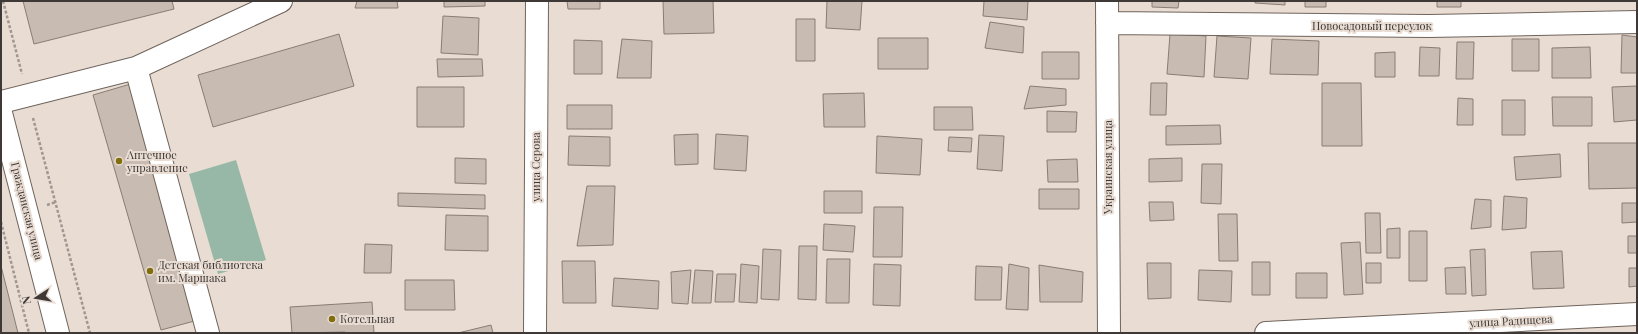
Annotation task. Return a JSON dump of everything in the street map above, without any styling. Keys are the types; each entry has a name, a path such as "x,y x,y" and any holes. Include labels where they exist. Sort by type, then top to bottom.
{"street":[{"path":"1,102 136,68 281,1"},
{"name":"улица Серова","path":"535,333 537,1"},
{"name":"Украинская улица","path":"1107,1 1108,333"},
{"name":"Новосадовый переулок","path":"1107,23 1428,26 1637,22"},
{"path":"136,68 208,333"},
{"name":"Гражданская улица","path":"1,113 58,333"},
{"name":"улица Радищева","path":"1266,333 1637,314"}],"path":[{"path":"3,1 90,333"},
{"path":"1,222 29,333"}],"green space":[{"path":"236,160 266,260 218,274 189,174"}],"building":[{"path":"23,1 172,1 174,9 34,44"},
{"path":"357,1 397,1 398,8 355,8"},
{"path":"444,1 485,1 485,6 444,7"},
{"path":"567,1 600,1 600,9 568,9"},
{"path":"663,1 713,1 714,33 664,34"},
{"path":"827,1 862,1 860,30 826,28"},
{"path":"984,1 1028,1 1027,20 983,16"},
{"path":"1152,1 1179,1 1178,8 1152,7"},
{"path":"1255,1 1285,1 1285,5 1255,3"},
{"path":"1305,1 1326,1 1326,7 1305,7"},
{"path":"1437,1 1461,1 1461,7 1437,7"},
{"path":"443,16 479,18 478,55 441,53"},
{"path":"796,19 815,19 815,61 796,61"},
{"path":"990,22 1024,27 1023,53 985,48"},
{"path":"339,34 354,86 213,127 198,75"},
{"path":"1170,34 1206,36 1204,77 1167,74"},
{"path":"1622,35 1637,37 1637,73 1621,73"},
{"path":"1217,36 1251,38 1248,79 1214,77"},
{"path":"878,38 928,38 928,69 878,69"},
{"path":"622,39 652,41 651,78 617,78"},
{"path":"1272,39 1319,41 1318,75 1270,74"},
{"path":"1512,39 1539,39 1539,71 1512,71"},
{"path":"574,40 602,41 602,74 574,74"},
{"path":"1457,42 1474,42 1473,79 1456,79"},
{"path":"1420,47 1440,48 1439,76 1419,76"},
{"path":"1590,47 1591,78 1552,78 1552,48"},
{"path":"1042,52 1079,52 1079,79 1042,79"},
{"path":"1395,52 1395,77 1375,77 1375,53"},
{"path":"437,59 482,59 483,76 438,77"},
{"path":"134,83 202,319 161,330 93,95"},
{"path":"1151,83 1167,83 1166,115 1150,115"},
{"path":"1322,83 1361,83 1362,146 1322,146"},
{"path":"1030,86 1066,89 1066,105 1024,109"},
{"path":"1637,86 1637,120 1614,122 1612,87"},
{"path":"417,87 464,87 464,127 417,127"},
{"path":"864,93 865,127 824,127 823,94"},
{"path":"1552,97 1592,97 1592,126 1553,126"},
{"path":"1458,98 1473,99 1473,125 1457,125"},
{"path":"1502,100 1525,100 1525,135 1502,135"},
{"path":"567,105 612,105 612,129 567,129"},
{"path":"934,107 972,107 973,130 934,130"},
{"path":"1047,111 1077,112 1076,132 1047,132"},
{"path":"1220,125 1221,144 1166,145 1166,126"},
{"path":"698,134 698,164 675,165 674,135"},
{"path":"716,134 748,136 746,171 714,169"},
{"path":"979,135 1004,136 1002,171 977,169"},
{"path":"569,136 610,137 610,166 568,165"},
{"path":"877,136 922,139 920,175 876,173"},
{"path":"949,137 972,138 971,152 948,151"},
{"path":"1588,143 1637,143 1637,188 1589,189"},
{"path":"1560,154 1561,177 1516,180 1514,157"},
{"path":"455,158 486,159 486,184 455,183"},
{"path":"1182,158 1182,181 1149,182 1149,159"},
{"path":"1077,159 1078,182 1048,182 1047,160"},
{"path":"1202,164 1222,164 1221,204 1201,203"},
{"path":"587,186 615,186 613,245 577,246"},
{"path":"1039,189 1079,189 1079,209 1039,209"},
{"path":"824,191 862,191 862,213 824,213"},
{"path":"398,193 485,195 485,209 398,206"},
{"path":"1504,196 1527,198 1526,228 1502,230"},
{"path":"1475,199 1491,200 1491,227 1471,229"},
{"path":"1149,202 1173,202 1174,220 1150,221"},
{"path":"1622,203 1637,203 1637,222 1622,223"},
{"path":"874,207 903,207 902,257 873,257"},
{"path":"1365,213 1380,213 1381,253 1366,253"},
{"path":"1218,214 1237,214 1238,261 1219,261"},
{"path":"446,215 488,216 488,251 445,250"},
{"path":"824,224 855,226 853,252 823,250"},
{"path":"1400,228 1400,258 1387,258 1387,229"},
{"path":"1409,231 1427,231 1427,281 1409,281"},
{"path":"1628,236 1637,236 1637,253 1628,253"},
{"path":"1360,242 1363,294 1344,295 1341,243"},
{"path":"365,244 392,245 391,273 364,273"},
{"path":"799,246 817,246 816,300 798,299"},
{"path":"763,249 781,250 779,300 761,299"},
{"path":"1485,249 1486,295 1472,296 1470,250"},
{"path":"1562,251 1564,288 1533,289 1531,252"},
{"path":"827,259 850,259 849,303 826,303"},
{"path":"562,261 595,261 596,303 563,303"},
{"path":"1252,262 1270,262 1270,295 1252,295"},
{"path":"1147,263 1171,263 1171,298 1148,299"},
{"path":"1366,263 1381,263 1381,283 1366,283"},
{"path":"741,264 759,266 757,303 739,302"},
{"path":"874,264 901,265 900,306 873,305"},
{"path":"1009,264 1029,268 1028,310 1006,309"},
{"path":"1039,265 1083,272 1082,302 1040,302"},
{"path":"1,266 18,333 1,333"},
{"path":"976,266 1002,267 1001,300 975,300"},
{"path":"1465,267 1466,294 1446,294 1445,268"},
{"path":"1629,268 1637,268 1637,286 1629,287"},
{"path":"691,270 688,304 672,303 671,272"},
{"path":"695,270 713,271 711,303 692,303"},
{"path":"1199,270 1232,271 1231,302 1198,300"},
{"path":"1296,273 1327,273 1327,298 1296,298"},
{"path":"717,274 736,274 734,302 715,302"},
{"path":"614,278 659,281 658,309 612,306"},
{"path":"405,280 454,280 455,310 405,310"},
{"name":"Котельная","path":"372,302 374,333 292,333 290,307"},
{"path":"491,325 493,333 458,333"}],"place":[{"name":"Аптечное управление","path":"119,161"},
{"name":"Детская библиотека им. Маршака","path":"150,271"},
{"name":"Котельная","path":"332,319"}]}
